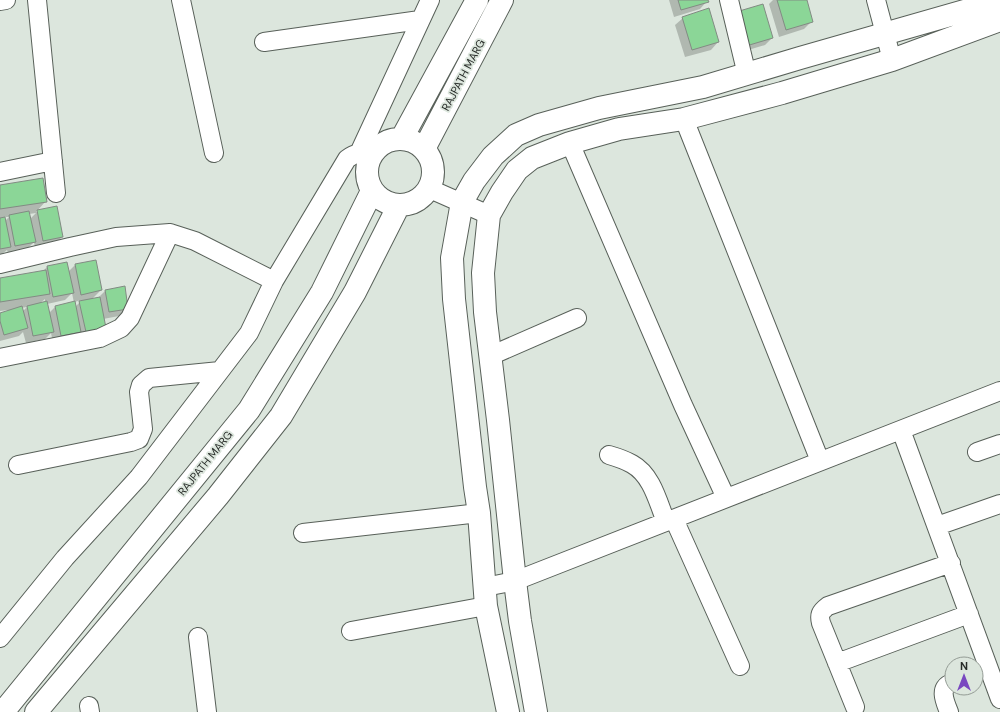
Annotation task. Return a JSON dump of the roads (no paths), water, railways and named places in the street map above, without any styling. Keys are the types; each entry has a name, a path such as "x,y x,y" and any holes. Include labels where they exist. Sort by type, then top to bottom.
{"street":[{"path":"0,1 6,0"},
{"path":"37,0 56,193"},
{"path":"181,0 214,153"},
{"path":"0,638 65,558 139,477 249,332 274,281 347,159 353,154 365,155 383,142 402,138 418,143 430,155 434,172 430,189 418,201 402,206 386,202 372,191 366,174 365,155 420,20 430,0"},
{"path":"402,138 477,0"},
{"name":"RAJPATH MARG","path":"424,149 502,0"},
{"path":"729,0 747,75"},
{"path":"876,0 892,60"},
{"path":"508,712 486,597 480,513 474,479 452,272 452,258 462,202 474,181 493,156 516,135 538,125 598,108 703,87 747,75 986,2"},
{"path":"264,42 420,20"},
{"path":"536,712 520,621 485,312 483,273 489,215 502,192 517,170 532,158 570,143 619,129 684,119 782,93 892,60 1000,20"},
{"path":"684,119 820,461"},
{"path":"570,143 683,406 726,498"},
{"path":"0,172 52,161"},
{"path":"430,189 489,215"},
{"name":"RAJPATH MARG","path":"3,712 249,410 322,292 372,191"},
{"path":"36,712 218,496 281,416 355,292 399,205"},
{"path":"0,264 70,246 116,237 170,233 195,241 274,281"},
{"path":"0,358 100,338 121,328 130,318 170,233"},
{"path":"490,356 577,318"},
{"path":"18,465 131,442 139,439 144,429 139,392 141,385 149,378 220,371"},
{"path":"351,631 486,597 515,580 1000,391"},
{"path":"901,430 1000,699"},
{"path":"977,452 1000,444"},
{"path":"609,455 632,464 641,470 649,481 670,520 740,666"},
{"path":"937,526 1000,504"},
{"path":"303,533 480,513"},
{"path":"855,707 821,623 819,616 821,611 828,606 950,563"},
{"path":"837,663 969,614"},
{"path":"198,637 206,712"},
{"path":"944,688 943,697 949,712"}]}
